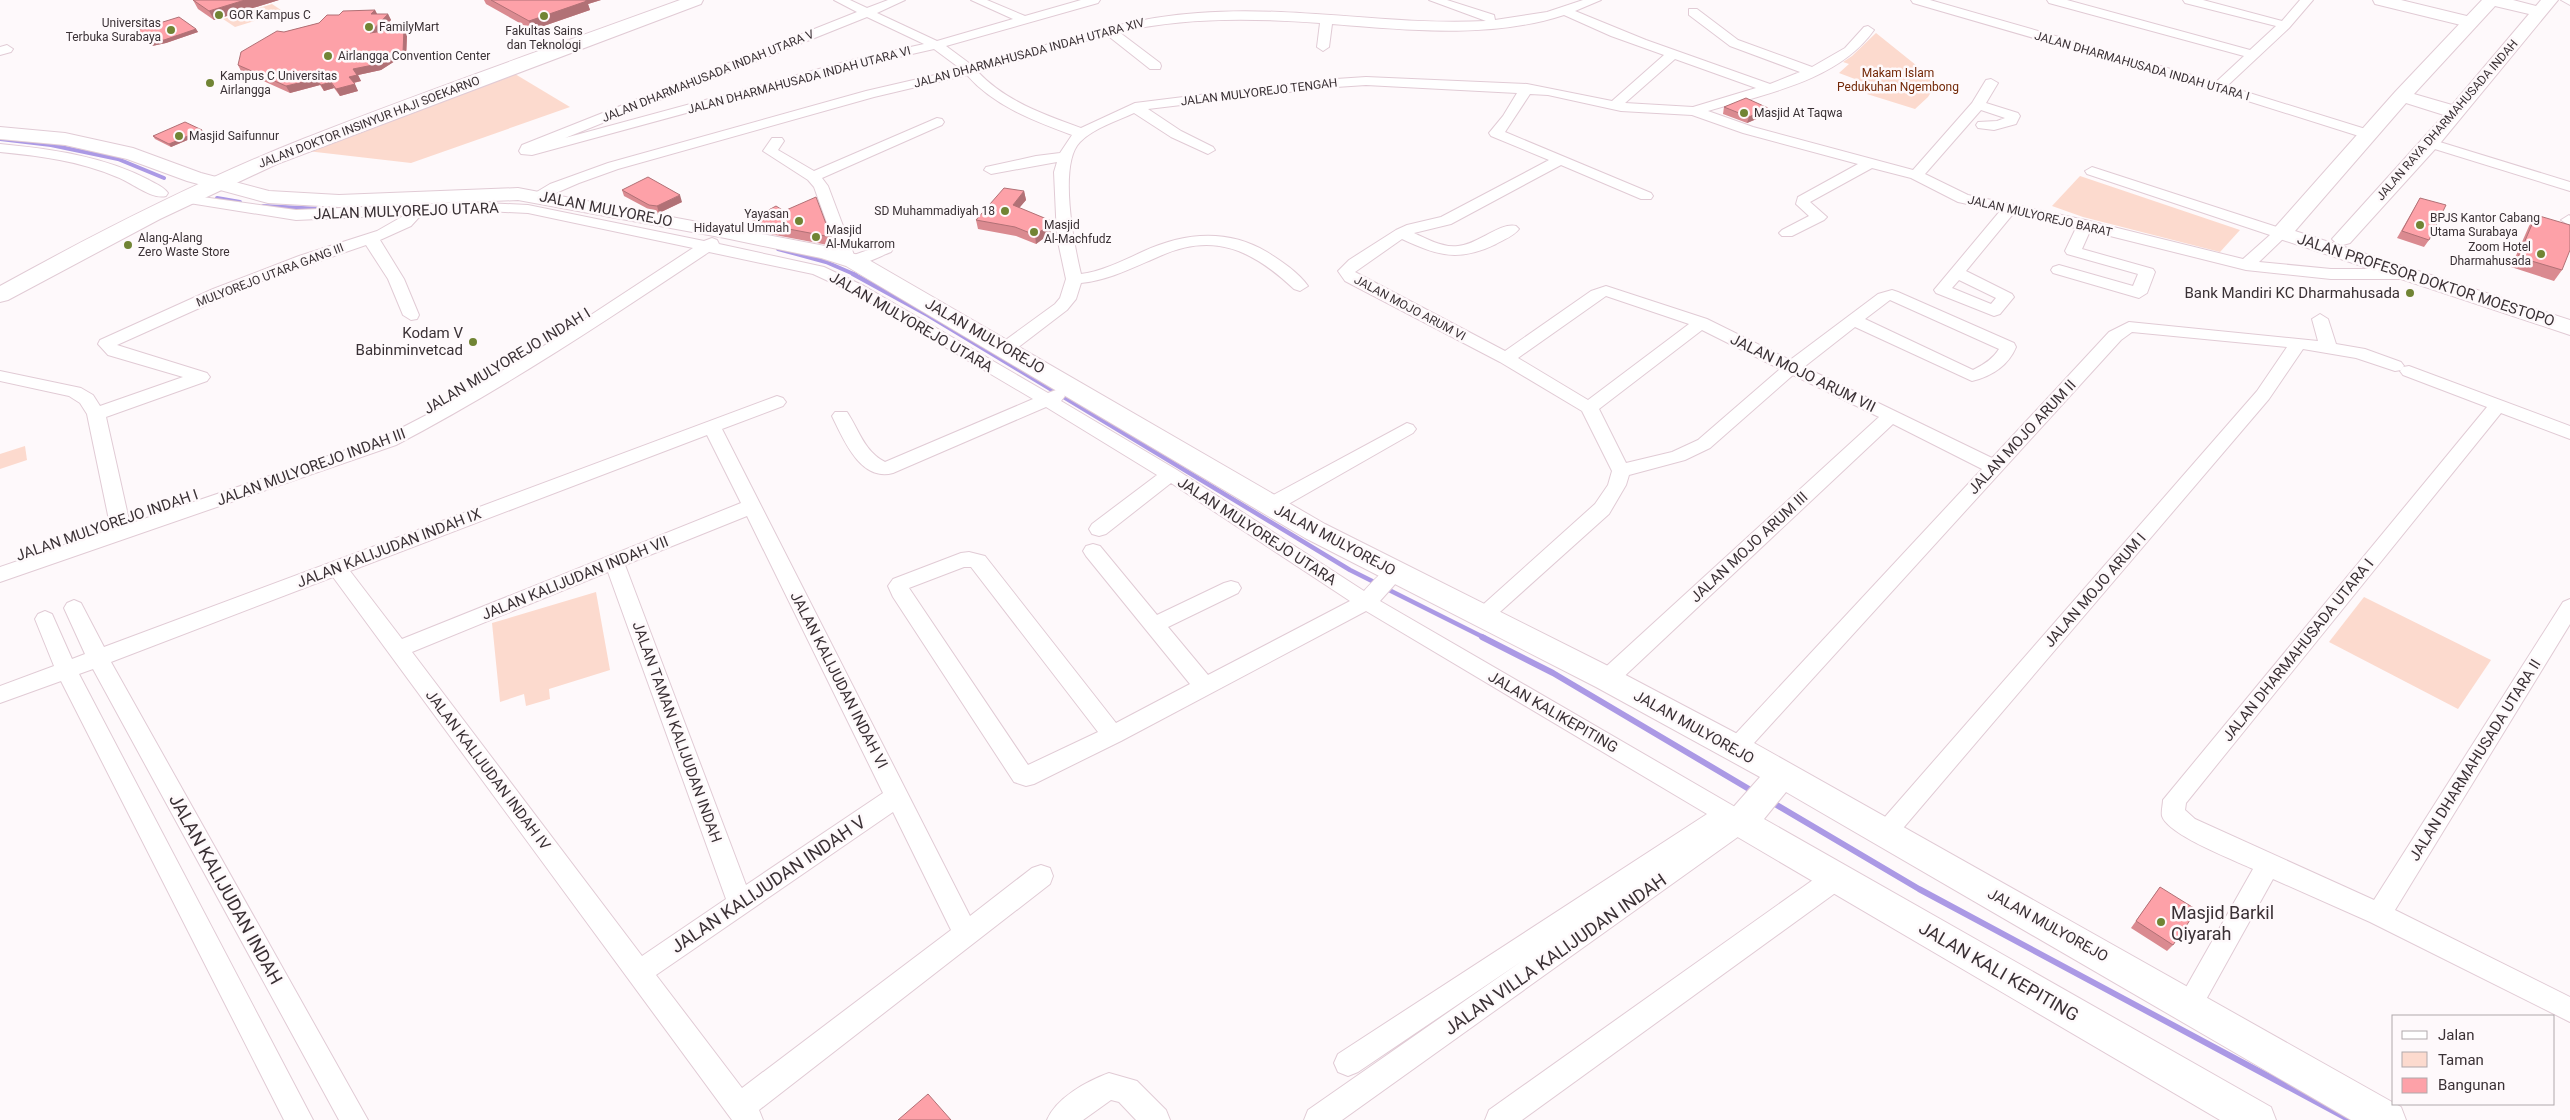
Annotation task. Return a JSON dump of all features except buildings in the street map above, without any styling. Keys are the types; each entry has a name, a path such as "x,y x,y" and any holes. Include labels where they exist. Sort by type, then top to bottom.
{"main road":[{"name":"JALAN DOKTOR INSINYUR HAJI SOEKARNO","path":"0,275 394,97 665,0"},
{"name":"JALAN DOKTOR INSINYUR HAJI SOEKARNO","path":"0,295 116,232 191,188 695,0"},
{"path":"2381,0 2472,19"},
{"path":"2407,0 2472,19"},
{"path":"2286,228 2367,134 2472,19 2492,0 2545,6"},
{"name":"JALAN RAYA DHARMAHUSADA INDAH","path":"2343,240 2430,143 2545,6"},
{"path":"2402,96 2455,112"},
{"name":"JALAN MULYOREJO","path":"0,133 35,143 133,154 157,166 191,188 247,193 344,208 518,194 537,196 711,239 851,260 907,304 991,351 1070,388 1184,471 1270,505 1380,588 1489,611 1736,748 1753,803 1885,833 2189,1005 2387,1120"},
{"path":"247,193 248,179 259,164"},
{"name":"JALAN PROFESOR DOKTOR MOESTOPO","path":"2286,228 2343,240 2570,313"},
{"name":"JALAN PROFESOR DOKTOR MOESTOPO","path":"2286,228 2405,274 2570,328"},
{"name":"JALAN KALI KEPITING","path":"1753,803 1836,878 2012,977 2257,1120"}],"street":[{"path":"840,0 936,45 971,71 982,84 1008,102 1050,122 1083,134"},
{"name":"JALAN DHARMAHUSADA INDAH UTARA V","path":"532,151 526,150 899,0"},
{"path":"977,0 1025,20"},
{"name":"JALAN DHARMAHUSADA INDAH UTARA VI","path":"532,151 857,63 936,45 1094,0"},
{"path":"1434,0 1501,22"},
{"name":"JALAN DHARMAHUSADA INDAH UTARA XIV","path":"537,196 567,182 642,160 870,95 971,71 1143,21 1243,15 1431,26 1501,22 1566,11 1595,0"},
{"name":"JALAN DHARMAHUSADA INDAH UTARA I","path":"1917,0 2218,87 2367,134"},
{"path":"2053,0 2253,55"},
{"path":"2190,0 2285,25"},
{"path":"2218,87 2285,25 2307,0"},
{"path":"1566,11 1631,39 1769,88"},
{"path":"1693,12 1734,43 1811,72"},
{"path":"1323,47 1326,20"},
{"path":"1694,111 1769,88 1826,66 1850,51 1868,30"},
{"path":"1109,31 1155,66"},
{"path":"1614,106 1673,54"},
{"name":"JALAN MULYOREJO TENGAH","path":"1074,280 1065,237 1060,172 1074,139 1135,107 1321,84 1366,81 1527,88 1560,92 1614,106 1694,111"},
{"path":"1916,175 1978,106 1991,83"},
{"path":"1527,88 1509,118 1496,132 1646,196"},
{"path":"1978,106 2013,116 2011,121 2001,125 1983,126"},
{"path":"1135,107 1176,134 1208,150"},
{"name":"JALAN MULYOREJO BARAT","path":"1694,111 1748,130 1916,175 1962,199 2085,225 2246,265 2325,274 2405,274"},
{"path":"813,177 936,122"},
{"path":"777,141 770,150 813,177 821,186 851,260 885,249"},
{"path":"0,148 35,143 63,155 135,176 191,188"},
{"path":"2430,143 2570,187"},
{"path":"991,170 1036,160 1066,157"},
{"name":"JALAN MOJO ARUM VI","path":"1560,160 1446,221 1412,228 1355,263 1346,271 1352,278 1506,358 1589,408"},
{"path":"1787,233 1819,217 1803,204 1803,200 1870,163"},
{"path":"135,176 157,166"},
{"path":"2092,171 2286,228"},
{"name":"JALAN MULYOREJO UTARA","path":"191,188 296,215 344,208"},
{"name":"JALAN MULYOREJO UTARA","path":"420,203 528,209 711,239 818,270 907,304"},
{"name":"MULYOREJO UTARA GANG III","path":"96,414 201,377 114,351 106,344 160,318 316,255 372,238 403,224 420,203"},
{"path":"1955,272 2010,208"},
{"path":"2060,270 2139,293 2147,272 2074,251 2085,225"},
{"path":"2246,265 2286,228"},
{"path":"1401,234 1443,252 1471,251 1511,229"},
{"path":"372,238 372,243 396,279 411,315"},
{"name":"JALAN MULYOREJO INDAH III","path":"0,575 390,440 444,413 711,239"},
{"path":"991,351 1061,307 1068,299 1074,280 1114,272 1170,245 1188,241 1211,239 1235,242 1254,251 1300,286"},
{"name":"JALAN MOJO ARUM VII","path":"1506,358 1597,294 1606,291 1701,323 1994,467"},
{"path":"1621,471 1678,456 1704,444 1792,367 1884,297 1892,295 2008,347 2006,352 1983,374 1972,376 1854,320"},
{"path":"2320,319 2328,347"},
{"path":"1489,611 1602,508 1617,485 1621,471 1589,408 1701,323"},
{"name":"JALAN MOJO ARUM II","path":"1736,748 2115,336 2129,327 2298,343 2359,353 2570,433"},
{"name":"JALAN MOJO ARUM I","path":"1885,833 2263,395 2298,343"},
{"name":"JALAN MULYOREJO INDAH I","path":"0,562 395,426 541,348"},
{"name":"JALAN MULYOREJO UTARA","path":"991,351 1050,400 1184,471 1380,588"},
{"path":"0,376 75,392 87,399 96,414 119,520"},
{"path":"841,416 865,459 878,468 886,469 1050,400 1070,388"},
{"name":"JALAN KALIJUDAN INDAH IX","path":"0,695 777,402"},
{"name":"JALAN DHARMAHUSADA UTARA I","path":"2498,405 2175,800 2173,814 2187,826 2268,866 2380,914 2570,1010"},
{"name":"JALAN MOJO ARUM III","path":"1607,678 1891,416"},
{"name":"JALAN KALIJUDAN INDAH VI","path":"712,427 966,934"},
{"path":"1270,505 1407,429"},
{"path":"1099,529 1184,471"},
{"name":"JALAN KALIJUDAN INDAH VII","path":"398,649 752,506"},
{"path":"1093,551 1205,687"},
{"path":"1112,735 978,561 961,560 898,586 900,592 1024,776 1032,775 1112,735 1205,687 1380,588"},
{"name":"JALAN TAMAN KALIJUDAN INDAH","path":"614,562 740,903"},
{"name":"JALAN KALIJUDAN INDAH IV","path":"337,568 745,1113"},
{"path":"1154,625 1231,588"},
{"name":"JALAN KALIKEPITING","path":"1380,588 1753,803"},
{"name":"JALAN DHARMAHUSADA UTARA II","path":"2380,914 2570,607"},
{"name":"JALAN KALIJUDAN INDAH","path":"74,608 98,658 354,1120"},
{"path":"45,619 66,670 298,1120"},
{"name":"JALAN KALIJUDAN INDAH V","path":"639,972 897,796"},
{"name":"JALAN VILLA KALIJUDAN INDAH","path":"1348,1063 1692,834 1753,803"},
{"name":"JALAN VILLA KALIJUDAN INDAH","path":"1318,1120 1753,803"},
{"path":"2189,1005 2268,866"},
{"path":"745,1113 966,934 1041,876"},
{"path":"1499,1120 1836,878"},
{"path":"1061,1120 1088,1098 1109,1086 1127,1090 1148,1115"}],"green space":[{"path":"272,4 284,12 235,27 223,19"},
{"name":"Makam Islam Pedukuhan Ngembong","path":"1876,33 1937,82 1928,97 1915,109 1867,94 1876,87 1839,73 1849,64 1843,62"},
{"path":"515,74 570,107 411,163 307,151"},
{"path":"2080,176 2240,230 2220,252 2083,217 2052,206"},
{"path":"25,446 27,460 0,469 0,454"},
{"path":"596,592 610,670 549,689 550,699 526,706 524,694 500,702 492,623"},
{"path":"2364,597 2491,660 2458,709 2329,642"}],"waterway":[{"path":"0,139 51,145 118,159 164,178"},
{"path":"217,198 240,202"},
{"path":"263,206 320,209"},
{"path":"778,249 826,262 856,275"},
{"path":"853,274 928,315 1350,570 1378,584"},
{"path":"1385,588 1485,638"},
{"path":"1482,637 1553,673 1754,792"},
{"path":"1770,801 1919,889 2350,1120"}],"place":[{"name":"GOR Kampus C","path":"219,15"},
{"name":"Fakultas Sains dan Teknologi","path":"544,16"},
{"name":"FamilyMart","path":"369,27"},
{"name":"Universitas Terbuka Surabaya","path":"171,30"},
{"name":"Airlangga Convention Center","path":"328,56"},
{"name":"Kampus C Universitas Airlangga","path":"210,83"},
{"name":"Masjid At Taqwa","path":"1744,113"},
{"name":"Masjid Saifunnur","path":"179,136"},
{"name":"SD Muhammadiyah 18","path":"1005,211"},
{"name":"Yayasan Hidayatul Ummah","path":"799,221"},
{"name":"BPJS Kantor Cabang Utama Surabaya","path":"2420,225"},
{"name":"Masjid Al-Machfudz","path":"1034,232"},
{"name":"Masjid Al-Mukarrom","path":"816,237"},
{"name":"Alang-Alang Zero Waste Store","path":"128,245"},
{"name":"Zoom Hotel Dharmahusada","path":"2541,254"},
{"name":"Bank Mandiri KC Dharmahusada","path":"2410,293"},
{"name":"Kodam V Babinminvetcad","path":"473,342"},
{"name":"Masjid Barkil Qiyarah","path":"2161,922"}]}
